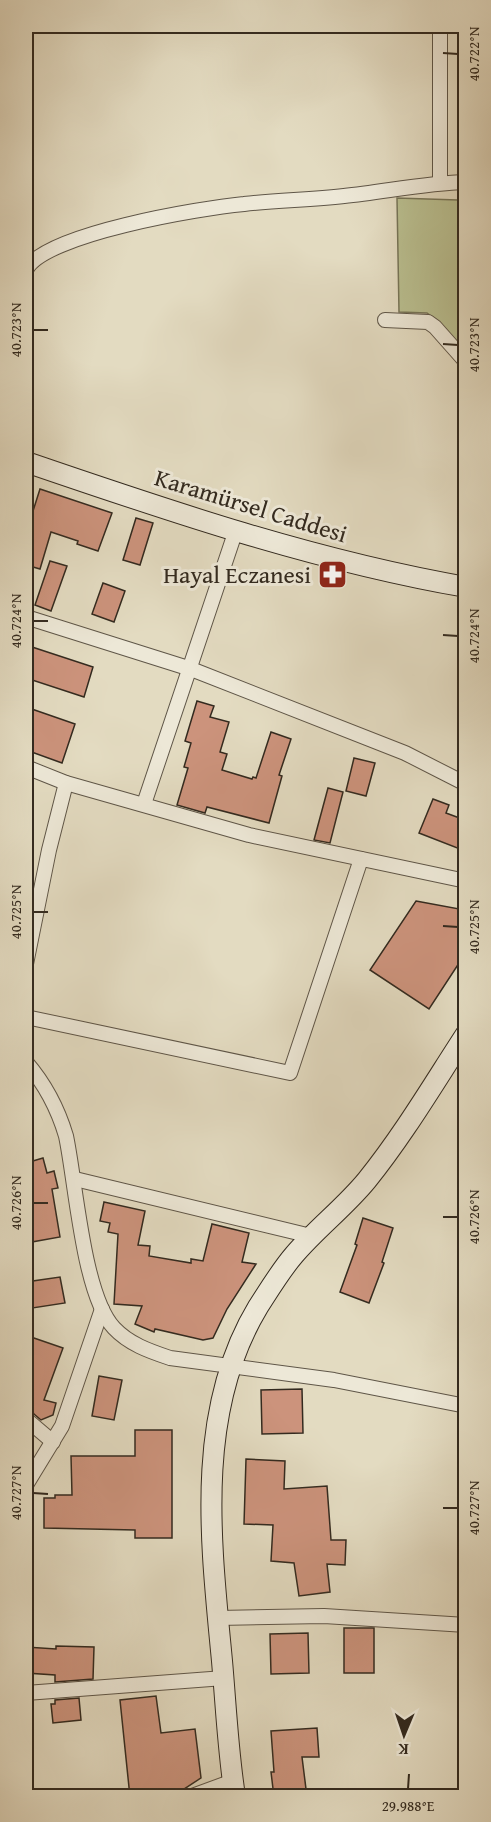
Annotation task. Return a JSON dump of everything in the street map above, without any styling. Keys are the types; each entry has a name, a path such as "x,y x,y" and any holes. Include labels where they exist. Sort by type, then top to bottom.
{"main road":[{"name":"Karamürsel Caddesi","path":"26,462 236,530 392,573 465,587"},
{"path":"234,1789 213,1561 211,1480 216,1430 232,1366 246,1330 258,1308 293,1256 354,1195 389,1151 465,1034"}],"street":[{"path":"440,26 440,183"},
{"path":"26,262 73,240 116,228 212,208 366,194 440,183 465,182"},
{"path":"385,320 428,322 465,362"},
{"path":"144,804 236,530"},
{"path":"26,617 191,669 405,753 465,784"},
{"path":"26,767 66,783 249,835 465,881"},
{"path":"26,964 49,850 66,783"},
{"path":"26,1017 290,1073 361,859"},
{"path":"26,1064 45,1088 62,1121 75,1179 84,1245 102,1309 112,1326 128,1340 146,1350 170,1358 334,1380 465,1406"},
{"path":"75,1179 311,1236"},
{"path":"26,1485 62,1426 102,1309"},
{"path":"26,1419 53,1442"},
{"path":"218,1618 324,1616 465,1625"},
{"path":"26,1692 224,1678"},
{"path":"192,1797 234,1789"}],"green space":[{"path":"458,191 465,191 465,354 427,313 399,312 397,198 458,200"}],"building":[{"path":"40,489 112,513 98,551 51,532 40,569 26,565 26,533"},
{"path":"136,518 153,523 140,565 123,560"},
{"path":"50,561 67,566 51,611 35,605"},
{"path":"103,583 125,591 114,622 92,614"},
{"path":"26,645 93,667 84,697 26,678"},
{"path":"197,701 214,706 210,717 229,722 220,752 227,754 222,770 252,779 256,778 271,732 291,739 279,775 282,776 269,823 207,807 205,813 177,805 188,768 184,767 191,743 185,741"},
{"path":"26,707 75,724 62,763 26,750"},
{"path":"354,758 375,763 366,796 346,791"},
{"path":"328,788 343,792 330,843 314,840"},
{"path":"433,799 449,805 446,813 465,820 465,851 419,833"},
{"path":"416,901 465,910 465,954 429,1009 370,970"},
{"path":"43,1158 47,1173 54,1171 58,1188 52,1189 60,1237 26,1243 26,1163"},
{"path":"104,1202 145,1211 138,1245 150,1246 149,1256 191,1263 191,1259 203,1261 212,1224 249,1233 242,1262 256,1264 227,1309 213,1338 203,1340 155,1329 154,1332 135,1324 142,1306 114,1304 118,1234 108,1232 110,1223 100,1221"},
{"path":"363,1218 393,1228 382,1262 384,1263 369,1303 340,1292 357,1245 355,1244"},
{"path":"60,1277 65,1303 26,1309 26,1282"},
{"path":"31,1337 63,1348 44,1400 56,1403 53,1415 41,1420 34,1414 26,1400 26,1351"},
{"path":"99,1376 122,1380 114,1420 92,1416"},
{"path":"302,1389 303,1433 262,1434 261,1390"},
{"path":"135,1430 172,1430 172,1538 135,1538 135,1530 44,1528 44,1498 55,1498 55,1495 72,1495 71,1456 135,1456"},
{"path":"246,1459 285,1461 284,1489 327,1486 331,1540 346,1540 345,1565 327,1564 330,1592 299,1596 294,1563 271,1561 273,1525 244,1524"},
{"path":"344,1628 374,1628 374,1673 344,1673"},
{"path":"308,1633 309,1673 271,1674 270,1634"},
{"path":"56,1646 94,1647 93,1679 55,1682 55,1675 26,1673 26,1647 56,1649"},
{"path":"156,1696 161,1733 195,1729 201,1778 175,1795 130,1797 120,1700"},
{"path":"79,1698 81,1720 53,1723 51,1704 55,1704 55,1700"},
{"path":"317,1728 319,1757 302,1757 307,1797 274,1797 271,1772 274,1772 271,1731"}],"place":[{"name":"Hayal Eczanesi","path":"332,575"}]}
